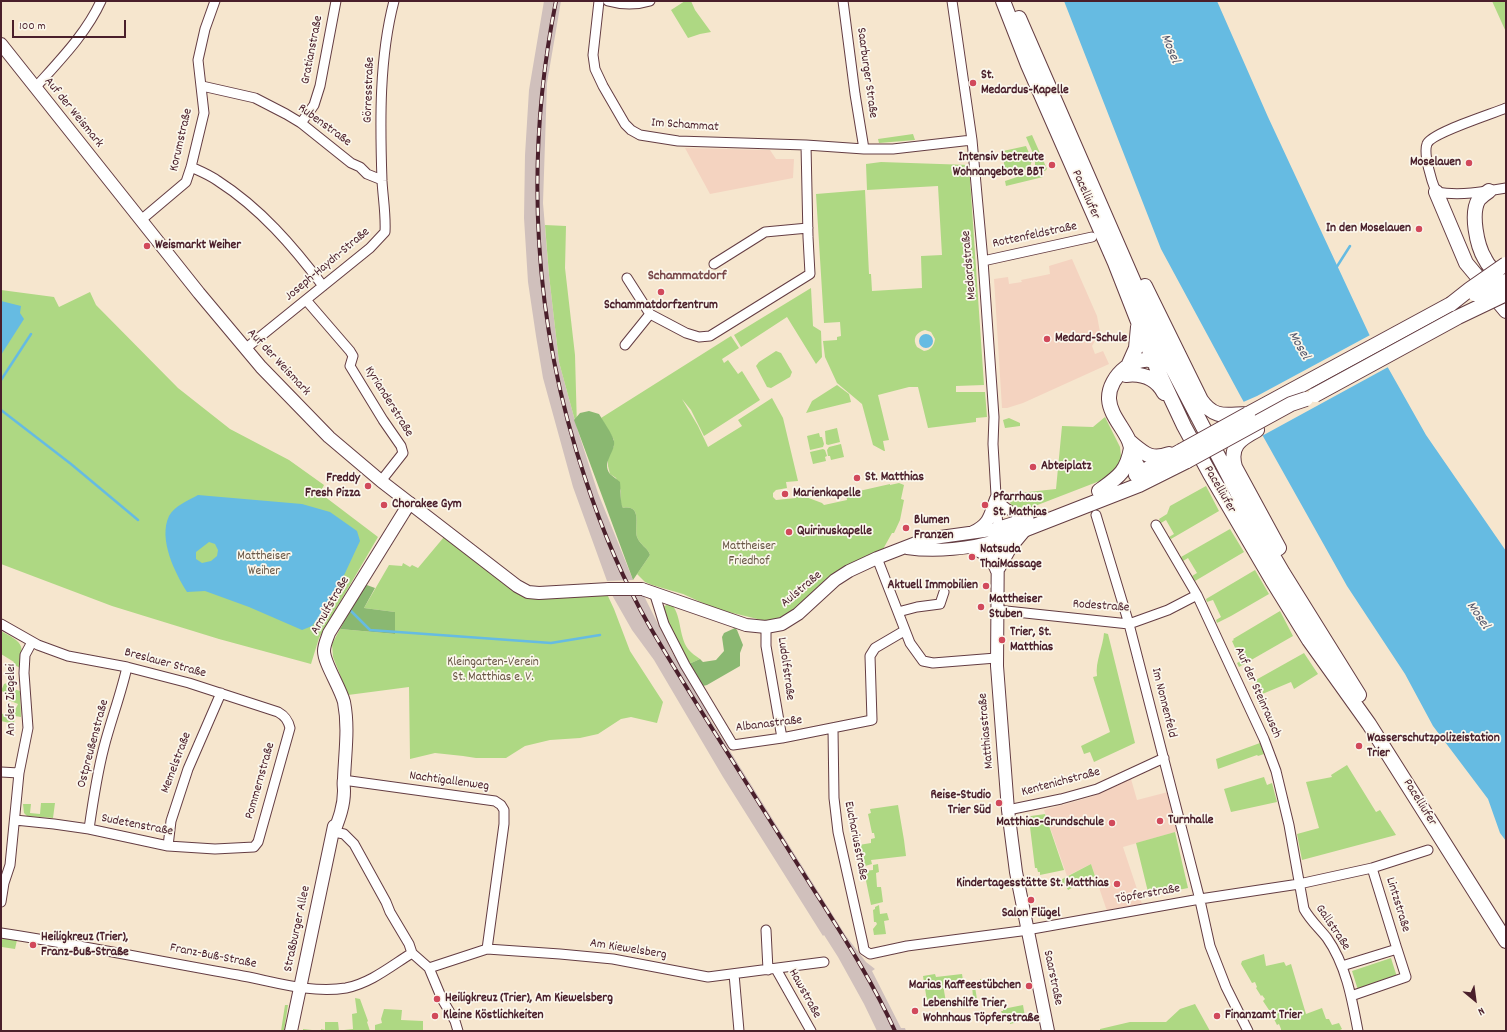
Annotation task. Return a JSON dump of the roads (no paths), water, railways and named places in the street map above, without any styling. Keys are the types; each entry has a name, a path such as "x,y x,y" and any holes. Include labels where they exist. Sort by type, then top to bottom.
{"main road":[{"name":"Pacelliufer","path":"1003,1 1028,65 1115,263 1153,360 1174,405 1210,474 1309,640 1369,724 1506,941"},
{"name":"Pacelliufer","path":"1012,1 1160,343 1180,370 1248,513 1283,573 1384,736 1506,923"},
{"path":"998,534 1139,485 1159,475 1184,456 1248,414 1451,304 1506,281 1490,267 1484,259 1475,231 1476,205 1480,198 1489,191"},
{"path":"1436,192 1466,263 1506,311"},
{"path":"1124,259 1134,269 1143,283 1180,370 1201,400 1210,411 1224,415 1248,414"},
{"path":"1451,304 1506,264"},
{"path":"1028,524 1099,490 1184,456 1291,404 1306,399 1458,317 1506,294"},
{"path":"1127,371 1136,348 1138,321"},
{"path":"1153,360 1160,343"},
{"path":"1127,371 1143,359 1153,360 1180,370"},
{"path":"1159,475 1150,475 1137,465 1133,446 1110,406 1110,394 1114,383 1123,370 1151,379 1158,384 1165,396 1174,405"},
{"path":"1306,399 1294,409 1241,439 1236,445 1233,456 1235,467 1300,587 1311,617"},
{"path":"1133,446 1148,456 1156,458 1184,456"},
{"path":"1099,490 1118,477 1124,470 1133,446"},
{"path":"1139,485 1143,478 1144,471"}],"street":[{"path":"35,88 64,56 95,15 101,1"},
{"name":"Korumstraße","path":"141,220 186,182 204,113 198,60 205,29 215,1"},
{"name":"Gratianstraße","path":"302,123 314,105 320,86 336,1"},
{"name":"Görresstraße","path":"382,180 383,62 388,23 394,1"},
{"name":"Im Schammat","path":"599,1 593,55 595,69 625,124 631,130 640,135 678,141 806,145 864,149 893,149 972,140"},
{"path":"608,1 628,4 650,1"},
{"name":"Saarburger Straße","path":"843,1 864,149"},
{"name":"Medardstraße","path":"952,1 972,140 983,261 994,417 993,444 998,534"},
{"name":"Auf der Weismark","path":"1,44 245,349 329,437 381,481 517,586 528,592 539,593 609,589 648,590"},
{"name":"Rubenstraße","path":"202,86 255,98 302,123 367,174 382,180"},
{"path":"1506,108 1438,134 1428,142 1426,149 1432,182 1436,192 1448,194 1469,194 1506,188"},
{"path":"627,278 650,314 686,333 699,337 710,336 810,274 806,145"},
{"path":"191,167 217,180 260,213 299,254 323,286"},
{"name":"Joseph-Haydn-Straße","path":"245,349 370,248 385,232 386,219 382,180"},
{"path":"714,264 765,232 808,228"},
{"name":"Rottenfeldstraße","path":"983,261 1092,237"},
{"name":"Kyrianderstraße","path":"306,300 350,351 353,356 350,366 383,420 401,446 403,453 381,481"},
{"path":"625,345 650,314"},
{"path":"970,533 981,528 987,522 992,515 996,499 1028,524 1011,547 997,571"},
{"name":"Arnulfstraße","path":"334,832 338,790 343,780 347,741 346,715 339,688 324,653 324,646 329,633 410,503"},
{"name":"Im Nonnenfeld","path":"1096,515 1129,624 1200,899 1210,946 1226,987 1248,1031"},
{"name":"Auf der Steinrausch","path":"1156,525 1197,595 1250,706 1276,771 1290,825 1299,884"},
{"name":"Aulstraße","path":"648,590 746,625 766,627 782,624 798,614 835,580 849,571 877,558 926,539 970,533 998,534"},
{"name":"Aulstraße","path":"906,548 923,550 969,546 998,534"},
{"name":"Matthiasstraße","path":"998,534 996,658 1008,810 1016,872 1027,930"},
{"path":"969,546 987,554 996,566 997,571"},
{"path":"877,558 904,631 910,643 923,661 933,663 996,658"},
{"name":"Albanastraße","path":"648,590 685,665 733,745 833,729 872,720 870,656 876,648 904,631"},
{"path":"898,612 917,607 940,604 944,592"},
{"name":"Rodestraße","path":"997,610 1129,624 1168,610 1197,595"},
{"name":"Breslauer Straße","path":"1,624 32,642 68,656 127,667 188,683 278,712 285,716 288,722"},
{"name":"Ludolfstraße","path":"766,627 766,646 782,738"},
{"name":"An der Ziegelei","path":"1,902 4,882 9,872 16,820 19,773 28,728 24,673 26,655 32,642"},
{"name":"Ostpreußenstraße","path":"88,829 101,761 127,667"},
{"name":"Memelstraße","path":"168,846 171,821 188,769 221,693"},
{"name":"Pommernstraße","path":"254,847 258,842 290,728 288,722"},
{"name":"Euchariusstraße","path":"833,729 834,798 838,832 864,950 870,954"},
{"name":"Kentenichstraße","path":"1008,810 1061,799 1097,788 1164,758"},
{"path":"1,772 19,773"},
{"name":"Nachtigallenweg","path":"343,780 495,801 501,805 504,810 503,835 487,949"},
{"name":"Sudetenstraße","path":"16,820 88,829 168,846 216,849 254,847"},
{"path":"334,832 344,834 354,844 412,952 430,968 442,999 455,1020 458,1031"},
{"name":"Straßburger Allee","path":"291,1031 334,832"},
{"name":"Töpferstraße","path":"870,954 907,946 1027,930 1200,899 1299,884 1372,868 1428,850"},
{"name":"Lintzstraße","path":"1352,996 1406,977 1372,868"},
{"name":"Gallstraße","path":"1299,884 1304,909 1310,919 1327,938 1342,966 1352,996 1358,1031"},
{"path":"766,930 772,970"},
{"name":"Saarstraße","path":"1027,930 1048,1031"},
{"name":"Franz-Buß-Straße","path":"1,933 154,959 300,987 334,989 361,983 379,974 412,952"},
{"name":"Am Kiewelsberg","path":"430,968 487,949 613,959 708,977 772,970 824,962"},
{"name":"Lintzstraße","path":"1342,966 1397,949"},
{"name":"Hawstraße","path":"772,970 810,1031"},
{"path":"734,974 739,1031"}],"water":[{"name":"Mosel","path":"1064,1 1217,1 1268,117 1369,334 1426,435 1506,551 1506,841 1500,833 1488,799 1433,726 1405,674 1347,586 1241,397 1161,249"},
{"path":"1,301 21,306 20,313 24,319 1,355"},
{"path":"923,334 929,334 933,338 933,344 929,348 923,348 919,344 919,338"},
{"path":"198,495 302,504 330,512 357,531 360,541 339,586 341,591 332,606 326,608 312,626 302,630 249,607 205,591 187,592 169,556 165,535 166,525 171,512 174,509","holes":["209,542 215,544 218,550 217,556 211,561 202,563 196,559 196,552"]}],"waterway":[{"path":"1336,268 1350,246"},
{"path":"1,380 31,334"},
{"path":"1,410 71,464 138,520"},
{"path":"349,609 370,630 551,643 600,635"}],"railway":[{"path":"556,1 546,61 540,121 537,181 539,241 545,301 554,361 568,420 585,478 614,554 650,627 669,660 853,952 895,1031"}],"place":[{"name":"St. Medardus-Kapelle","path":"973,83"},
{"name":"Moselauen","path":"1469,163"},
{"name":"Intensiv betreute Wohnangebote BBT","path":"1052,165"},
{"name":"In den Moselauen","path":"1419,229"},
{"name":"Weismarkt Weiher","path":"147,246"},
{"name":"Schammatdorfzentrum","path":"661,292"},
{"name":"Medard-Schule","path":"1047,339"},
{"name":"Abteiplatz","path":"1033,467"},
{"name":"St. Matthias","path":"857,478"},
{"name":"Freddy Fresh Pizza","path":"368,486"},
{"name":"Marienkapelle","path":"785,494"},
{"name":"Chorakee Gym","path":"384,505"},
{"name":"Pfarrhaus St. Mathias","path":"985,505"},
{"name":"Blumen Franzen","path":"906,528"},
{"name":"Quirinuskapelle","path":"789,532"},
{"name":"Natsuda ThaiMassage","path":"972,557"},
{"name":"Aktuell Immobilien","path":"986,586"},
{"name":"Mattheiser Stuben","path":"981,607"},
{"name":"Trier, St. Matthias","path":"1002,640"},
{"name":"Wasserschutzpolizeistation Trier","path":"1359,746"},
{"name":"Reise-Studio Trier Süd","path":"999,803"},
{"name":"Turnhalle","path":"1160,821"},
{"name":"Matthias-Grundschule","path":"1112,823"},
{"name":"Kindertagesstätte St. Matthias","path":"1117,884"},
{"name":"Salon Flügel","path":"1031,900"},
{"name":"Heiligkreuz (Trier), Franz-Buß-Straße","path":"33,945"},
{"name":"Marias Kaffeestübchen","path":"1029,986"},
{"name":"Heiligkreuz (Trier), Am Kiewelsberg","path":"437,999"},
{"name":"Lebenshilfe Trier, Wohnhaus Töpferstraße","path":"915,1011"},
{"name":"Kleine Köstlichkeiten","path":"435,1016"},
{"name":"Finanzamt Trier","path":"1217,1016"}],"district":[{"name":"Schammatdorf","path":"687,277"}],"park label":[{"name":"Mattheiser Friedhof","path":"749,554"},
{"name":"Mattheiser Weiher","path":"264,564"},
{"name":"Kleingarten-Verein St. Matthias e. V.","path":"493,670"}]}
